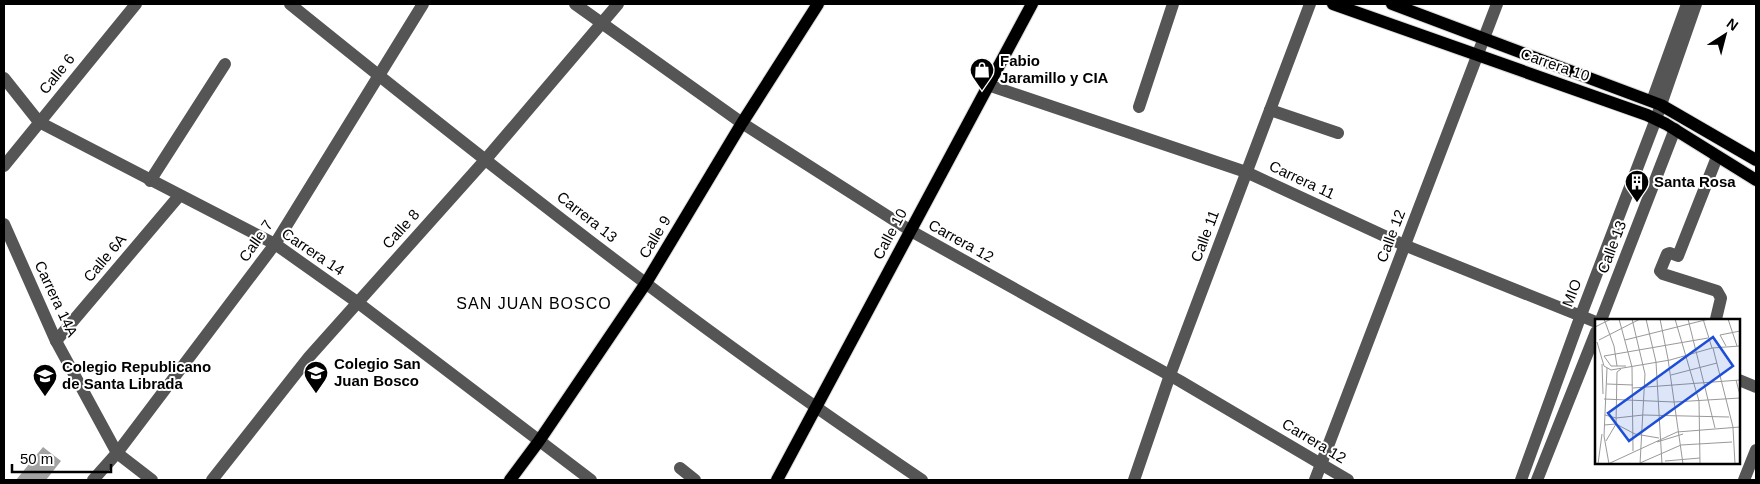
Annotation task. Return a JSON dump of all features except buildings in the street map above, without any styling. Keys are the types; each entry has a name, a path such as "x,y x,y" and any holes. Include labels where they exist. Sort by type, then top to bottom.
{"main road":[{"name":"Calle 9","path":"510,480 539,441 646,283 742,123 818,4"},
{"name":"Calle 10","path":"777,480 1032,4"},
{"name":"Carrera 10","path":"1333,4 1656,119 1756,180"},
{"name":"Carrera 10","path":"1392,4 1656,103 1756,160"}],"street":[{"name":"Calle 6","path":"4,166 136,4"},
{"name":"Carrera 13","path":"290,4 378,75 646,283 816,408 922,480"},
{"name":"Calle 7","path":"93,480 117,452 275,244 423,4"},
{"name":"Carrera 12","path":"575,4 742,123 911,231 1170,375 1348,480"},
{"name":"Calle 8","path":"212,480 309,357 486,159 618,4"},
{"path":"1139,108 1173,4"},
{"name":"Calle 11","path":"1134,480 1170,375 1310,4"},
{"name":"Calle 12","path":"1315,480 1322,466 1404,245 1497,4"},
{"path":"1656,119 1656,103 1687,4"},
{"path":"1656,103 1696,4"},
{"path":"150,181 225,64"},
{"name":"Carrera 14","path":"4,78 39,122 275,244 357,302 591,480"},
{"name":"Carrera 11","path":"988,85 1246,172 1404,245 1595,322"},
{"path":"1270,110 1338,133"},
{"name":"MIO","path":"1520,480 1656,119"},
{"name":"Calle 13","path":"1601,319 1675,129"},
{"path":"1716,319 1721,298 1717,291 1663,274 1660,271 1667,254 1678,256 1717,156"},
{"name":"Calle 6A","path":"56,341 179,196"},
{"name":"Carrera 14A","path":"4,224 56,341 117,452 152,480"},
{"path":"1538,480 1595,335"},
{"path":"1740,380 1756,387"},
{"path":"1744,480 1756,450"},
{"path":"680,468 695,480"}],"shaded area":[{"path":"43,447 61,461 46,480 16,480"}],"place":[{"name":"Fabio Jaramillo y CIA","path":"982,91"},
{"name":"Santa Rosa","path":"1637,203"},
{"name":"Colegio San Juan Bosco","path":"316,394"},
{"name":"Colegio Republicano de Santa Librada","path":"45,397"}],"district":[{"name":"SAN JUAN BOSCO","path":"534,303"}]}
